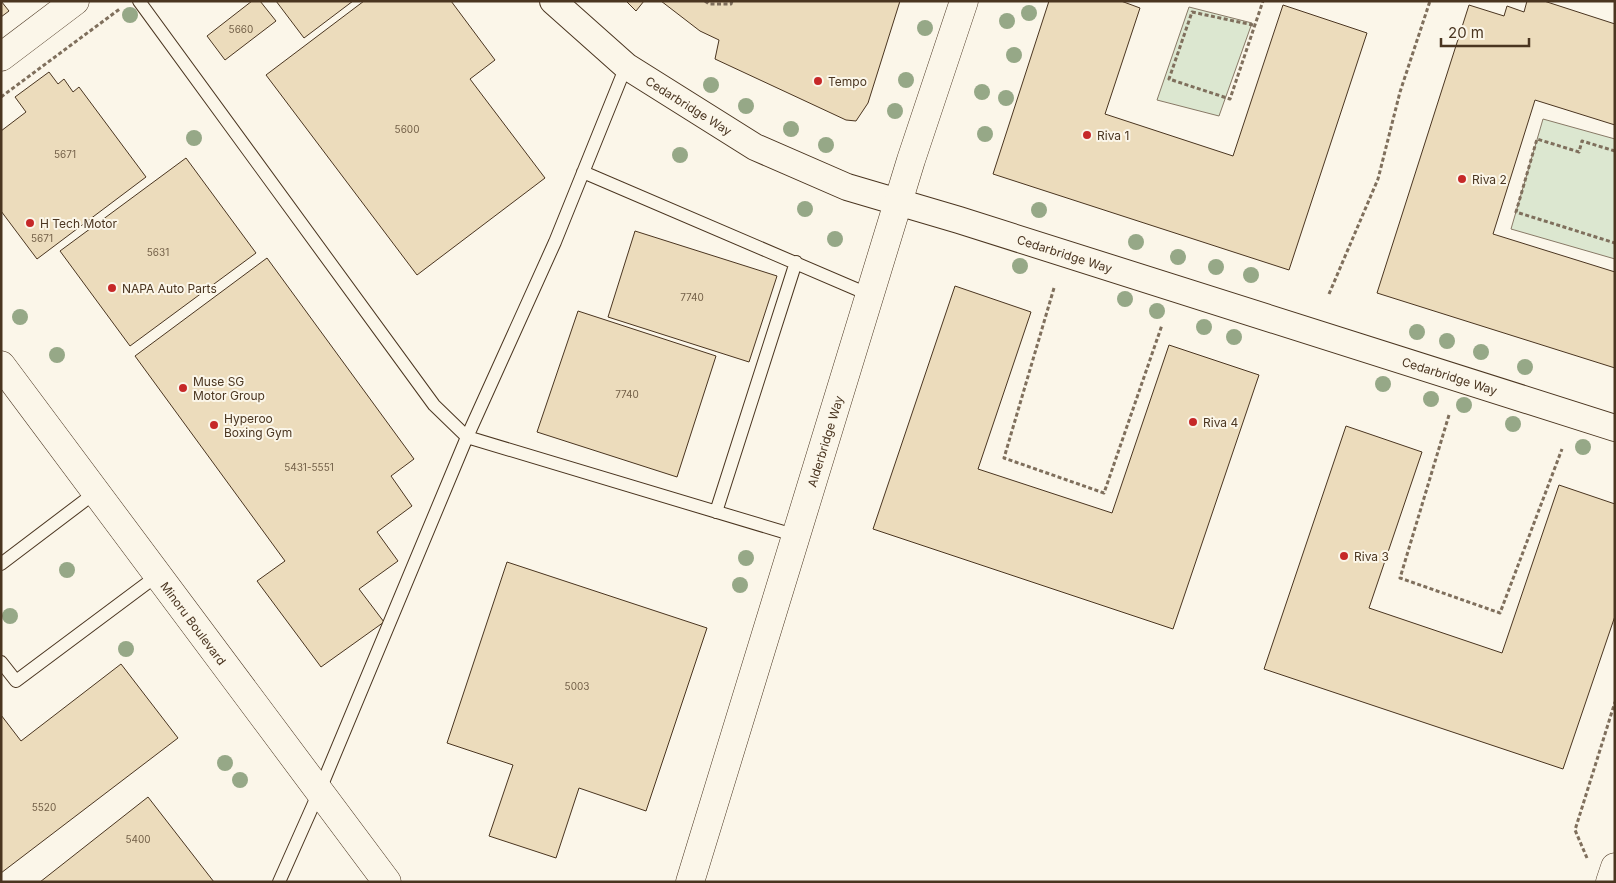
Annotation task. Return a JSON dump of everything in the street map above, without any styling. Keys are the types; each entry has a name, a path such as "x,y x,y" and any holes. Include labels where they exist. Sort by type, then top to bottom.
{"street":[{"path":"1,57 75,1"},
{"name":"Cedarbridge Way","path":"553,1 626,66 755,147 847,187 1615,428"},
{"name":"Alderbridge Way","path":"690,882 898,202 964,1"},
{"name":"Minoru Boulevard","path":"1,365 387,882"}],"lane":[{"path":"140,1 434,405 468,437 797,536"},
{"path":"279,882 319,792 468,437 555,242 626,66"},
{"path":"583,172 870,295"},
{"path":"716,512 796,262"},
{"path":"1,564 96,492"},
{"path":"1,662 16,681 158,575"}],"path":[{"path":"704,1 708,4 731,4 732,1"},
{"path":"1253,25 1192,12 1169,79 1230,99 1253,25 1263,1"},
{"path":"1329,294 1378,179 1400,92 1430,1"},
{"path":"1,97 122,7"},
{"path":"1615,151 1582,141 1579,152 1537,140 1516,212 1615,243"},
{"path":"1054,288 1004,458 1104,493 1162,325"},
{"path":"1449,415 1400,578 1500,613 1562,450"},
{"path":"1605,871 1575,830 1615,702"}],"green space":[{"path":"1189,7 1252,23 1219,116 1157,100"},
{"path":"1543,119 1615,139 1615,259 1511,229"}],"building":[{"path":"1,1 9,11 1,17"},
{"path":"252,1 260,1 276,21 225,60 207,36"},
{"path":"276,1 353,1 304,38"},
{"path":"364,1 451,1 495,60 470,79 545,178 417,275 266,75"},
{"path":"626,1 644,1 636,11"},
{"name":"Tempo","path":"661,1 900,1 868,103 856,121 846,120 715,59 719,40 700,31"},
{"name":"Riva 1","path":"1049,1 1121,1 1140,8 1105,114 1233,156 1283,5 1367,33 1289,270 993,174"},
{"name":"Riva 2","path":"1527,1 1544,1 1615,24 1615,125 1535,100 1493,234 1615,272 1615,368 1377,293 1469,5 1504,16 1507,6 1524,12"},
{"path":"49,72 58,84 64,79 73,92 79,87 146,177 37,259 1,211 1,131 26,112 15,97"},
{"path":"186,158 256,253 130,346 60,251"},
{"path":"635,231 777,276 749,362 608,317"},
{"path":"267,258 414,459 391,476 412,506 377,532 398,561 359,589 384,622 321,667 257,581 285,561 135,356"},
{"name":"Riva 4","path":"955,286 1031,312 978,469 1112,513 1169,345 1259,375 1173,629 873,529"},
{"path":"578,311 716,356 677,477 537,432"},
{"name":"Riva 3","path":"1346,426 1422,452 1369,608 1502,653 1559,485 1615,504 1615,616 1563,769 1264,669"},
{"path":"507,562 707,628 646,811 579,788 556,858 489,836 513,765 447,743"},
{"path":"121,664 178,738 1,873 1,715 21,741"},
{"path":"148,797 214,882 40,882"}],"place":[{"name":"Tempo","path":"818,81"},
{"name":"Riva 1","path":"1087,135"},
{"name":"Riva 2","path":"1462,179"},
{"name":"H Tech Motor","path":"30,223"},
{"name":"NAPA Auto Parts","path":"112,288"},
{"name":"Muse SG Motor Group","path":"183,388"},
{"name":"Riva 4","path":"1193,422"},
{"name":"Hyperoo Boxing Gym","path":"214,425"},
{"name":"Riva 3","path":"1344,556"}]}
